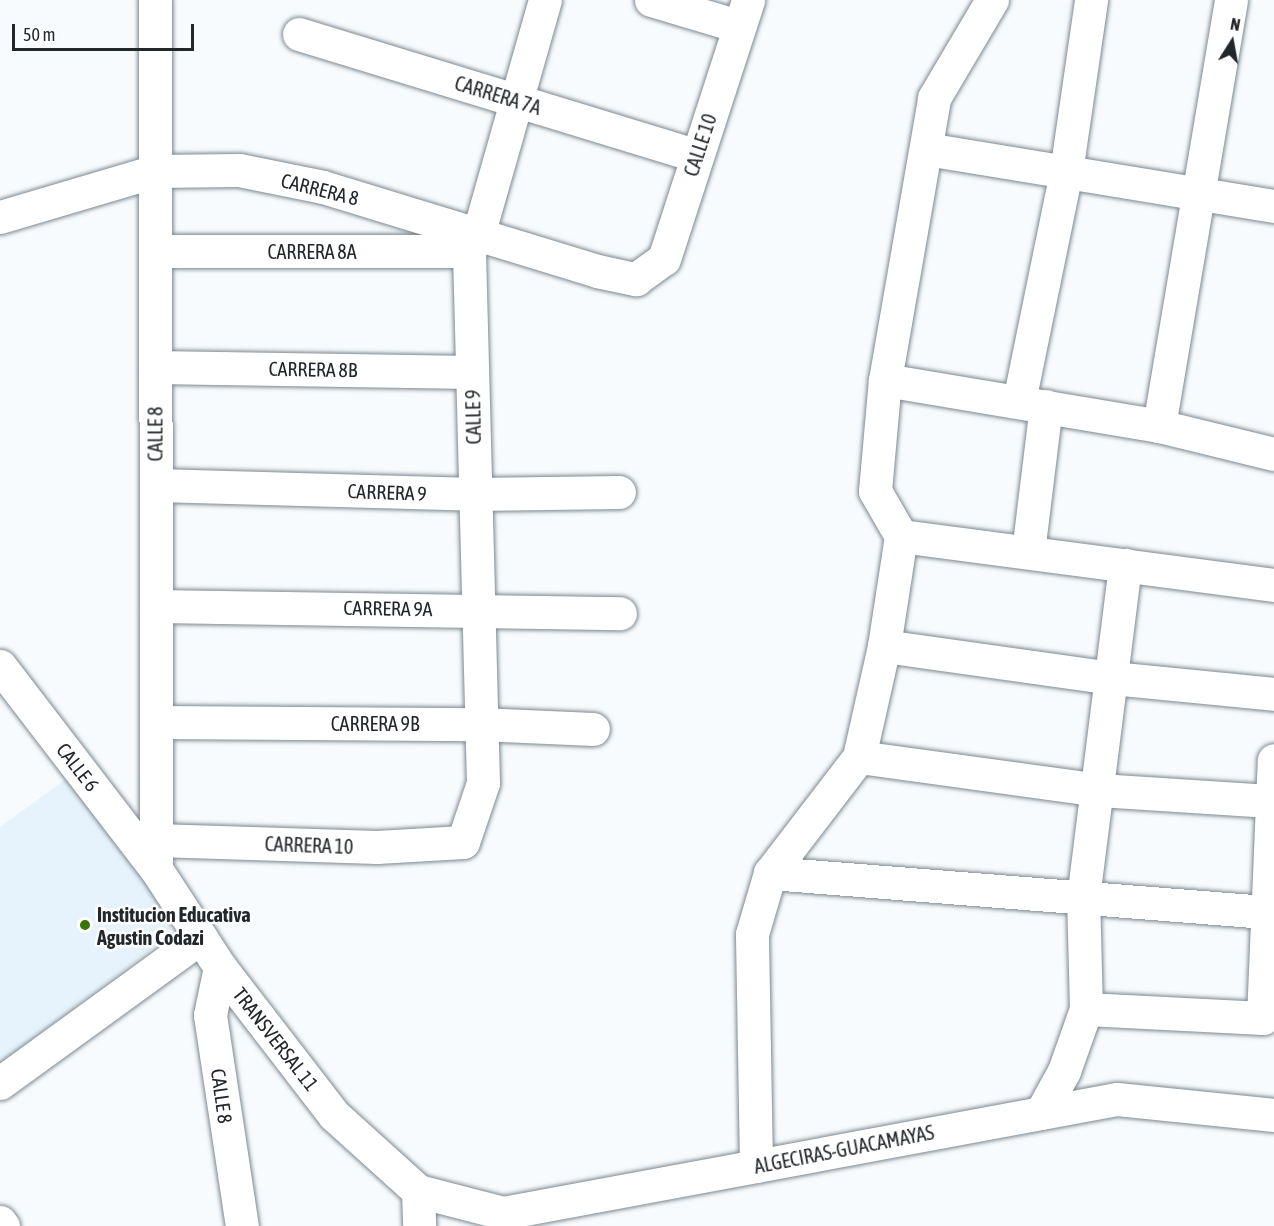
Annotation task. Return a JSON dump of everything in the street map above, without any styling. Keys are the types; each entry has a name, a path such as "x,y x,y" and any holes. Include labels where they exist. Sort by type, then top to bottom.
{"street":[{"name":"CALLE 8","path":"154,0 156,854"},
{"name":"CALLE 9","path":"463,842 483,783 479,724 474,494 473,243 545,0"},
{"path":"651,0 743,13"},
{"path":"756,1166 752,934 770,873 859,757 884,646 901,536 875,491 885,380 934,98 992,0"},
{"path":"1028,552 1032,403 1091,0"},
{"path":"1159,426 1231,0"},
{"name":"CALLE 10","path":"636,279 664,259 743,13"},
{"name":"CARRERA 7A","path":"299,34 696,155"},
{"path":"926,149 1274,206"},
{"name":"CARRERA 8","path":"0,217 155,171 239,170 323,187 473,243 636,279"},
{"name":"CARRERA 8A","path":"155,251 473,243"},
{"name":"CARRERA 8B","path":"155,367 472,372"},
{"path":"885,380 1159,426 1274,454"},
{"name":"CARRERA 9","path":"156,485 474,494 619,492"},
{"path":"901,536 1274,585"},
{"path":"1041,1113 1064,1071 1086,1009 1083,898 1099,790 1125,565"},
{"name":"CARRERA 9A","path":"156,606 477,608 620,613"},
{"path":"884,646 1112,678 1274,694"},
{"name":"CALLE 6","path":"0,666 156,854"},
{"name":"CARRERA 9B","path":"156,722 479,724 593,729"},
{"path":"859,757 1099,790 1270,801"},
{"path":"1086,1009 1263,1018 1270,801 1274,760"},
{"name":"CARRERA 10","path":"156,854 377,848 463,842"},
{"name":"TRANSVERSAL 11","path":"156,854 220,967 334,1115 418,1191"},
{"path":"770,873 1267,912"},
{"path":"0,1083 201,937"},
{"name":"CALLE 8","path":"220,967 210,1015 242,1226"},
{"name":"ALGECIRAS-GUACAMAYAS","path":"418,1191 503,1213 1118,1099 1274,1115"},
{"path":"418,1191 419,1226"}],"shaded area":[{"name":"Institucion Educativa Agustin Codazi","path":"66,779 171,914 170,935 0,1064 0,827"}],"place":[{"name":"Institucion Educativa Agustin Codazi","path":"85,925"}]}
